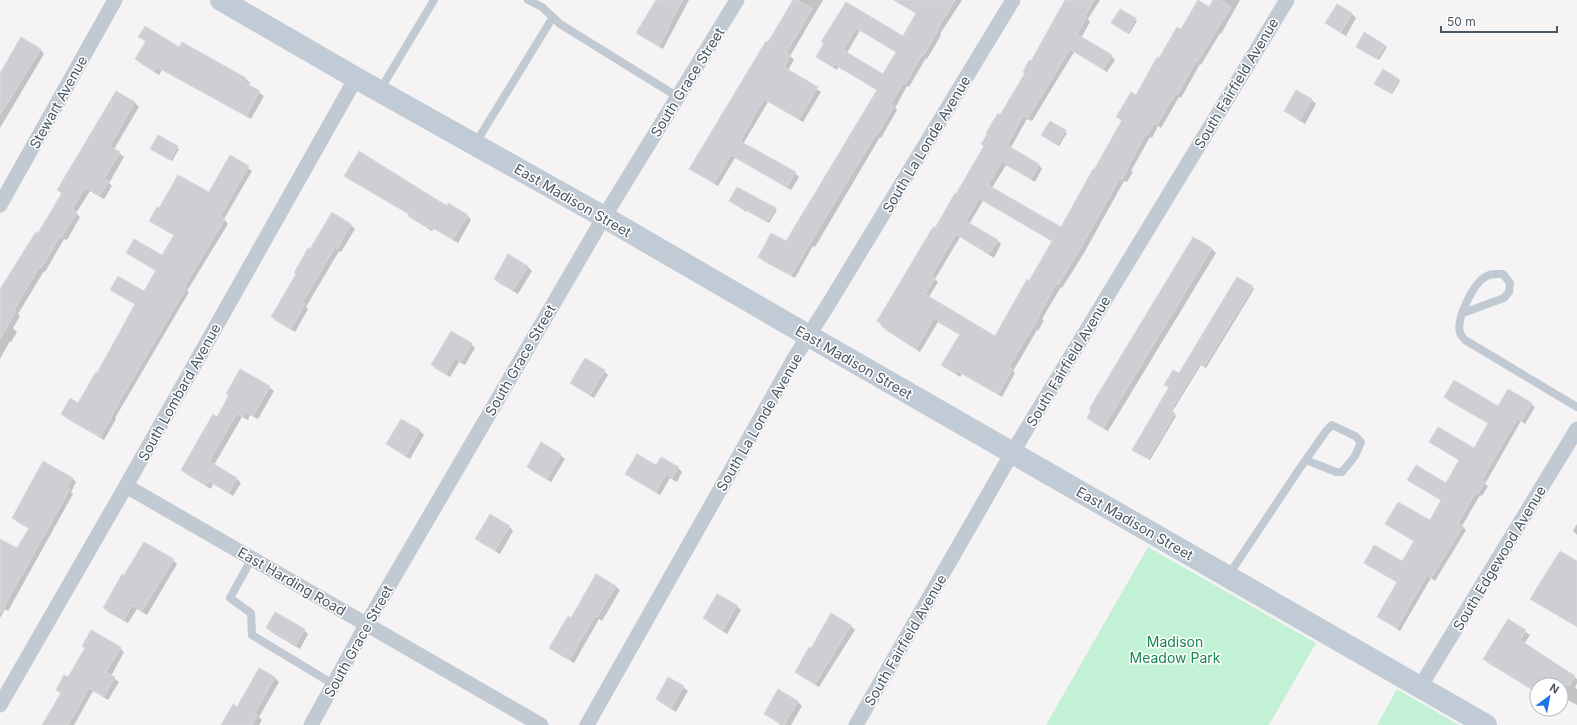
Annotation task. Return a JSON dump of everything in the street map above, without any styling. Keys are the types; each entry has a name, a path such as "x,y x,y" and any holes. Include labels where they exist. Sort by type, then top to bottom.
{"street":[{"name":"Stewart Avenue","path":"0,205 115,0"},
{"name":"East Madison Street","path":"221,0 379,91 604,216 809,336 1486,725"},
{"name":"South Grace Street","path":"310,725 366,624 604,216 737,0"},
{"name":"South La Londe Avenue","path":"587,725 795,357 1013,0"},
{"name":"South Fairfield Avenue","path":"856,725 1012,453 1287,0"},
{"name":"South Lombard Avenue","path":"0,705 126,486 356,78"},
{"name":"South Edgewood Avenue","path":"1420,687 1577,429"},
{"name":"East Harding Road","path":"126,486 541,725"}],"lane":[{"path":"379,91 434,0"},
{"path":"528,0 542,7 560,24 678,97"},
{"path":"475,144 553,17"},
{"path":"1463,314 1504,298 1509,292 1510,283 1503,274 1493,273 1484,277 1473,289 1466,302 1459,326 1460,334 1465,340 1577,406"},
{"path":"1228,576 1306,460 1326,431 1332,425 1355,436 1361,442 1356,456 1342,472 1336,472 1306,460"},
{"path":"252,558 230,598 251,613 252,635 333,684"}],"green space":[{"name":"Madison Meadow Park","path":"1148,547 1316,643 1269,725 1046,725"},
{"path":"1397,689 1459,725 1377,725"}],"building":[{"path":"656,0 683,0 659,46 636,33"},
{"path":"793,0 797,0 812,9 786,53 791,55 784,67 818,87 799,119 764,99 740,141 796,172 787,187 731,155 714,183 689,169 766,41 768,42"},
{"path":"894,0 955,0 923,56 922,55 905,84 903,83 891,104 894,106 877,135 876,134 791,275 758,257 771,233 786,241 877,90 834,64 833,67 816,57 824,43 821,42 846,2 903,36 916,13","holes":["856,28 896,52 883,74 843,50"]},
{"path":"1065,0 1094,0 1085,16 1087,17 1077,34 1112,55 1103,69 1070,49 1028,118 1023,116 1007,145 1039,164 1031,179 1002,161 988,185 1061,227 1122,120 1116,117 1131,92 1136,95 1157,57 1159,58 1177,27 1181,29 1198,0 1209,7 1213,0 1220,0 1231,7 1197,62 1196,61 1177,95 1175,94 1157,125 1154,123 1148,135 1146,134 1128,166 1129,167 1122,179 1120,178 1080,249 1058,285 1056,284 1034,327 1009,367 1012,369 998,394 958,371 956,374 941,365 960,334 934,318 916,349 881,326 882,324 877,321 933,227 935,228 955,193 956,194 984,146 981,144 988,133 986,133 998,113 1000,115 1025,73 1023,72 1029,60 1031,61","holes":["979,198 1052,241 1029,281 1027,279 995,336 925,294 935,278 931,276 956,234 989,254 998,240 966,221"]},
{"path":"1337,4 1352,13 1341,32 1325,23"},
{"path":"1120,9 1136,18 1127,33 1111,23"},
{"path":"145,26 179,47 182,42 246,78 244,82 260,91 246,116 157,67 155,71 135,59 146,41 138,37"},
{"path":"1364,32 1385,45 1377,59 1356,47"},
{"path":"21,37 41,49 0,115 0,73"},
{"path":"1383,69 1399,79 1390,93 1374,84"},
{"path":"1296,90 1312,99 1300,120 1284,111"},
{"path":"116,91 135,102 110,146 120,152 104,179 109,181 100,195 85,187 72,209 77,212 62,237 60,236 41,268 39,267 14,310 16,311 0,339 0,289 36,232 38,233 62,193 57,190"},
{"path":"1050,121 1066,130 1057,145 1041,135"},
{"path":"158,135 178,146 170,160 150,149"},
{"path":"359,151 447,206 448,203 468,215 453,239 429,226 428,228 408,216 409,214 344,176"},
{"path":"230,155 249,166 220,216 225,219 184,287 186,288 100,437 61,414 70,398 78,403 96,372 97,373 135,304 110,290 118,276 144,291 156,270 126,253 134,239 162,255 174,235 149,221 157,207 159,208 178,175 209,192"},
{"path":"737,187 776,208 767,222 729,201"},
{"path":"332,212 351,224 337,249 335,247 302,303 305,304 291,329 271,317 296,274 294,273 308,248 310,249"},
{"path":"1193,237 1212,248 1103,428 1087,418 1091,410 1089,409"},
{"path":"508,254 528,266 513,290 494,279"},
{"path":"1237,277 1253,286 1204,367 1199,364 1171,410 1175,413 1148,459 1132,450 1169,387 1164,385 1173,370 1179,373"},
{"path":"451,331 472,343 461,362 455,358 446,374 431,365"},
{"path":"585,358 605,370 590,395 570,383"},
{"path":"240,369 270,386 253,416 246,412 243,417 237,413 209,461 237,478 229,493 209,481 206,485 181,470 213,414 217,417 229,395 226,394"},
{"path":"1454,380 1498,406 1508,389 1532,403 1521,421 1517,419 1482,480 1485,482 1478,494 1476,492 1458,523 1463,526 1431,578 1427,575 1397,628 1377,617 1397,582 1364,563 1374,545 1402,561 1414,541 1385,524 1398,502 1430,520 1441,500 1407,480 1416,465 1446,483 1459,460 1429,442 1438,427 1474,448 1488,423 1444,397"},
{"path":"401,419 420,430 406,455 386,444"},
{"path":"541,442 561,454 547,479 527,467"},
{"path":"637,454 656,465 661,457 679,467 672,478 666,474 656,492 625,474"},
{"path":"43,461 73,478 67,487 70,489 0,614 0,539 17,548 29,528 12,518"},
{"path":"490,514 510,526 495,550 475,539"},
{"path":"144,542 174,559 142,611 132,605 124,620 103,608 122,574 124,575"},
{"path":"1560,551 1577,561 1577,626 1530,599"},
{"path":"596,574 616,586 597,617 595,616 569,660 549,648 568,616 571,618"},
{"path":"717,594 737,605 723,630 703,618"},
{"path":"275,612 305,629 296,645 266,628"},
{"path":"831,613 851,625 815,684 795,672"},
{"path":"1508,619 1526,630 1520,640 1575,676 1570,685 1569,677 1529,677 1529,687 1483,659"},
{"path":"91,630 121,647 106,672 115,677 104,697 89,688 68,725 42,725 61,693 56,690 64,675 68,677 85,648 82,646"},
{"path":"259,668 275,677 255,713 258,715 252,725 221,725 233,704 237,707"},
{"path":"668,677 684,686 671,708 656,699"},
{"path":"778,689 798,701 784,725 764,714"}]}
